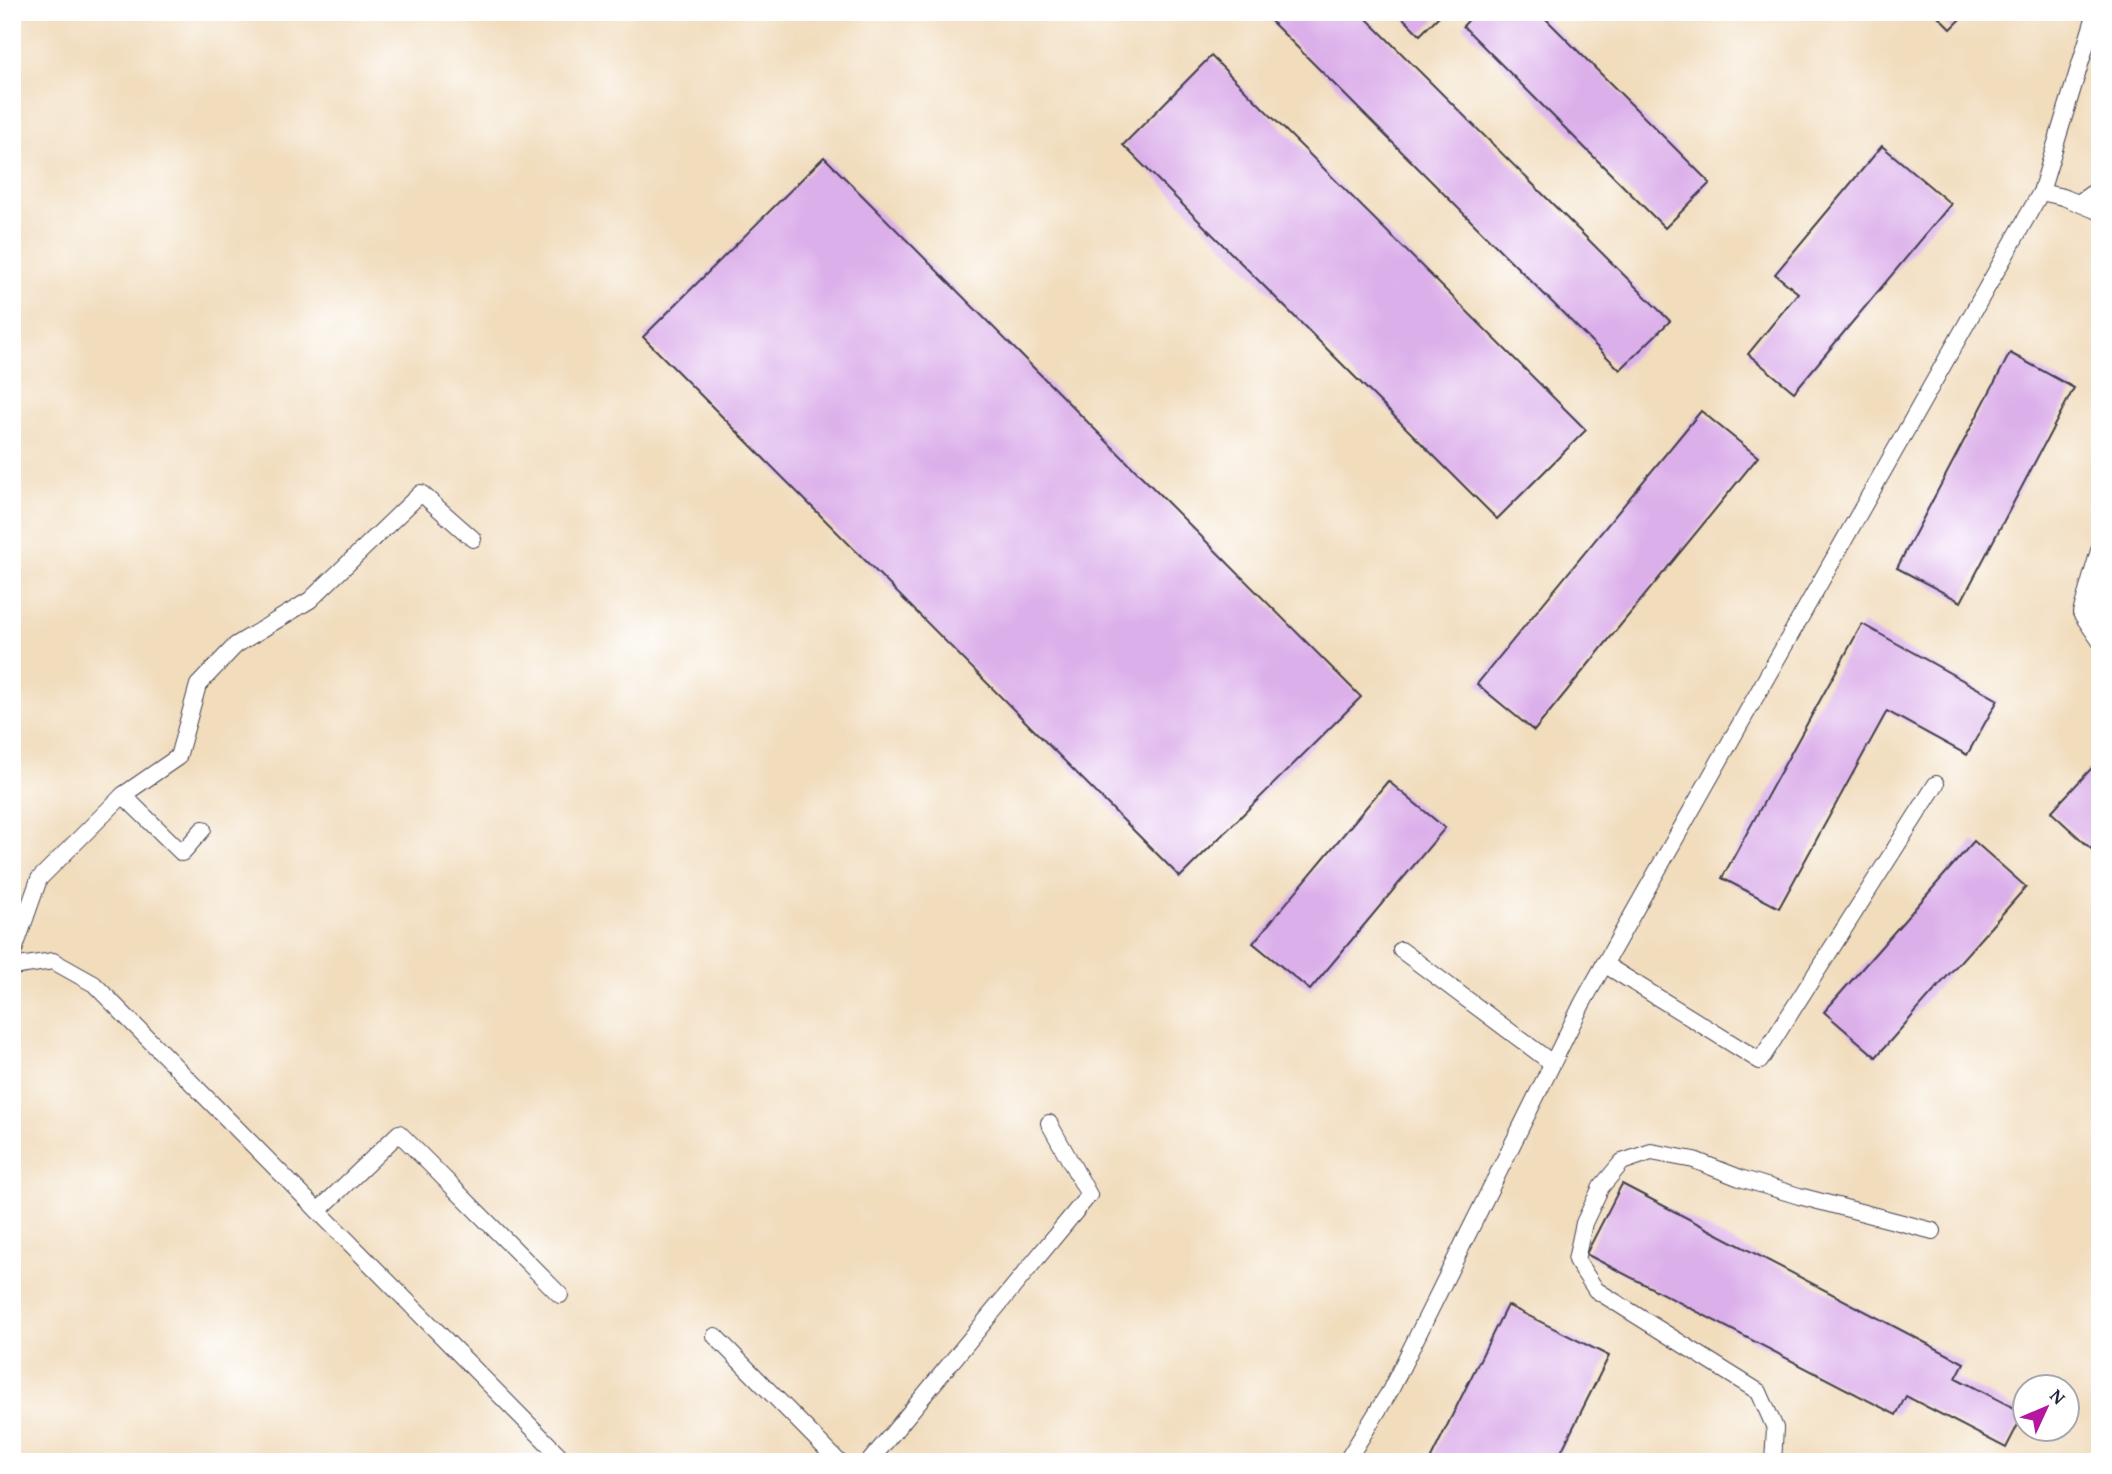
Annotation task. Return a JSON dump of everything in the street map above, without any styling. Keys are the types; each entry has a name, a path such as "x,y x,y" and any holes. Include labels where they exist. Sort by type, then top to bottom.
{"lane":[{"path":"1346,1462 1390,1391 1552,1063 1604,964 2041,192 2096,12"},
{"path":"2078,203 2100,188"},
{"path":"2041,192 2063,197 2100,212"},
{"path":"12,956 39,879 122,794 178,757 198,685 236,645 310,600 421,493 473,539"},
{"path":"2100,547 2081,613 2100,641"},
{"path":"1604,964 1760,1061 1936,783"},
{"path":"122,794 182,853 202,829"},
{"path":"1401,950 1552,1063"},
{"path":"12,967 52,961 94,984 566,1462"},
{"path":"869,1462 1089,1195 1049,1123"},
{"path":"318,1211 399,1133 560,1295"},
{"path":"1773,1462 1775,1429 1759,1392 1596,1290 1576,1259 1584,1223 1601,1187 1622,1163 1651,1152 1694,1160 1740,1178 1799,1196 1933,1231"},
{"path":"715,1336 839,1462"}],"building":[{"path":"1262,12 1360,12 1670,321 1620,370"},
{"path":"1397,12 1443,12 1420,35"},
{"path":"1476,12 1539,12 1710,183 1665,228 1463,26"},
{"path":"1934,12 1968,12 1951,29"},
{"path":"1211,56 1586,430 1497,519 1123,145"},
{"path":"1882,146 1951,204 1794,392 1748,354 1798,293 1775,274"},
{"path":"824,157 1361,697 1180,877 643,337"},
{"path":"2010,353 2074,388 1961,602 1897,568"},
{"path":"1701,411 1758,457 1534,731 1477,684"},
{"path":"1862,624 1998,700 1967,755 1887,711 1779,908 1722,878"},
{"path":"2100,759 2100,857 2051,812"},
{"path":"1388,781 1445,828 1310,990 1253,943"},
{"path":"1974,841 2026,887 1876,1057 1824,1012"},
{"path":"1622,1184 1964,1363 1956,1378 2010,1406 2010,1440 2006,1448 1906,1396 1896,1415 1586,1254"},
{"path":"1507,1305 1609,1356 1556,1462 1429,1462"}]}
